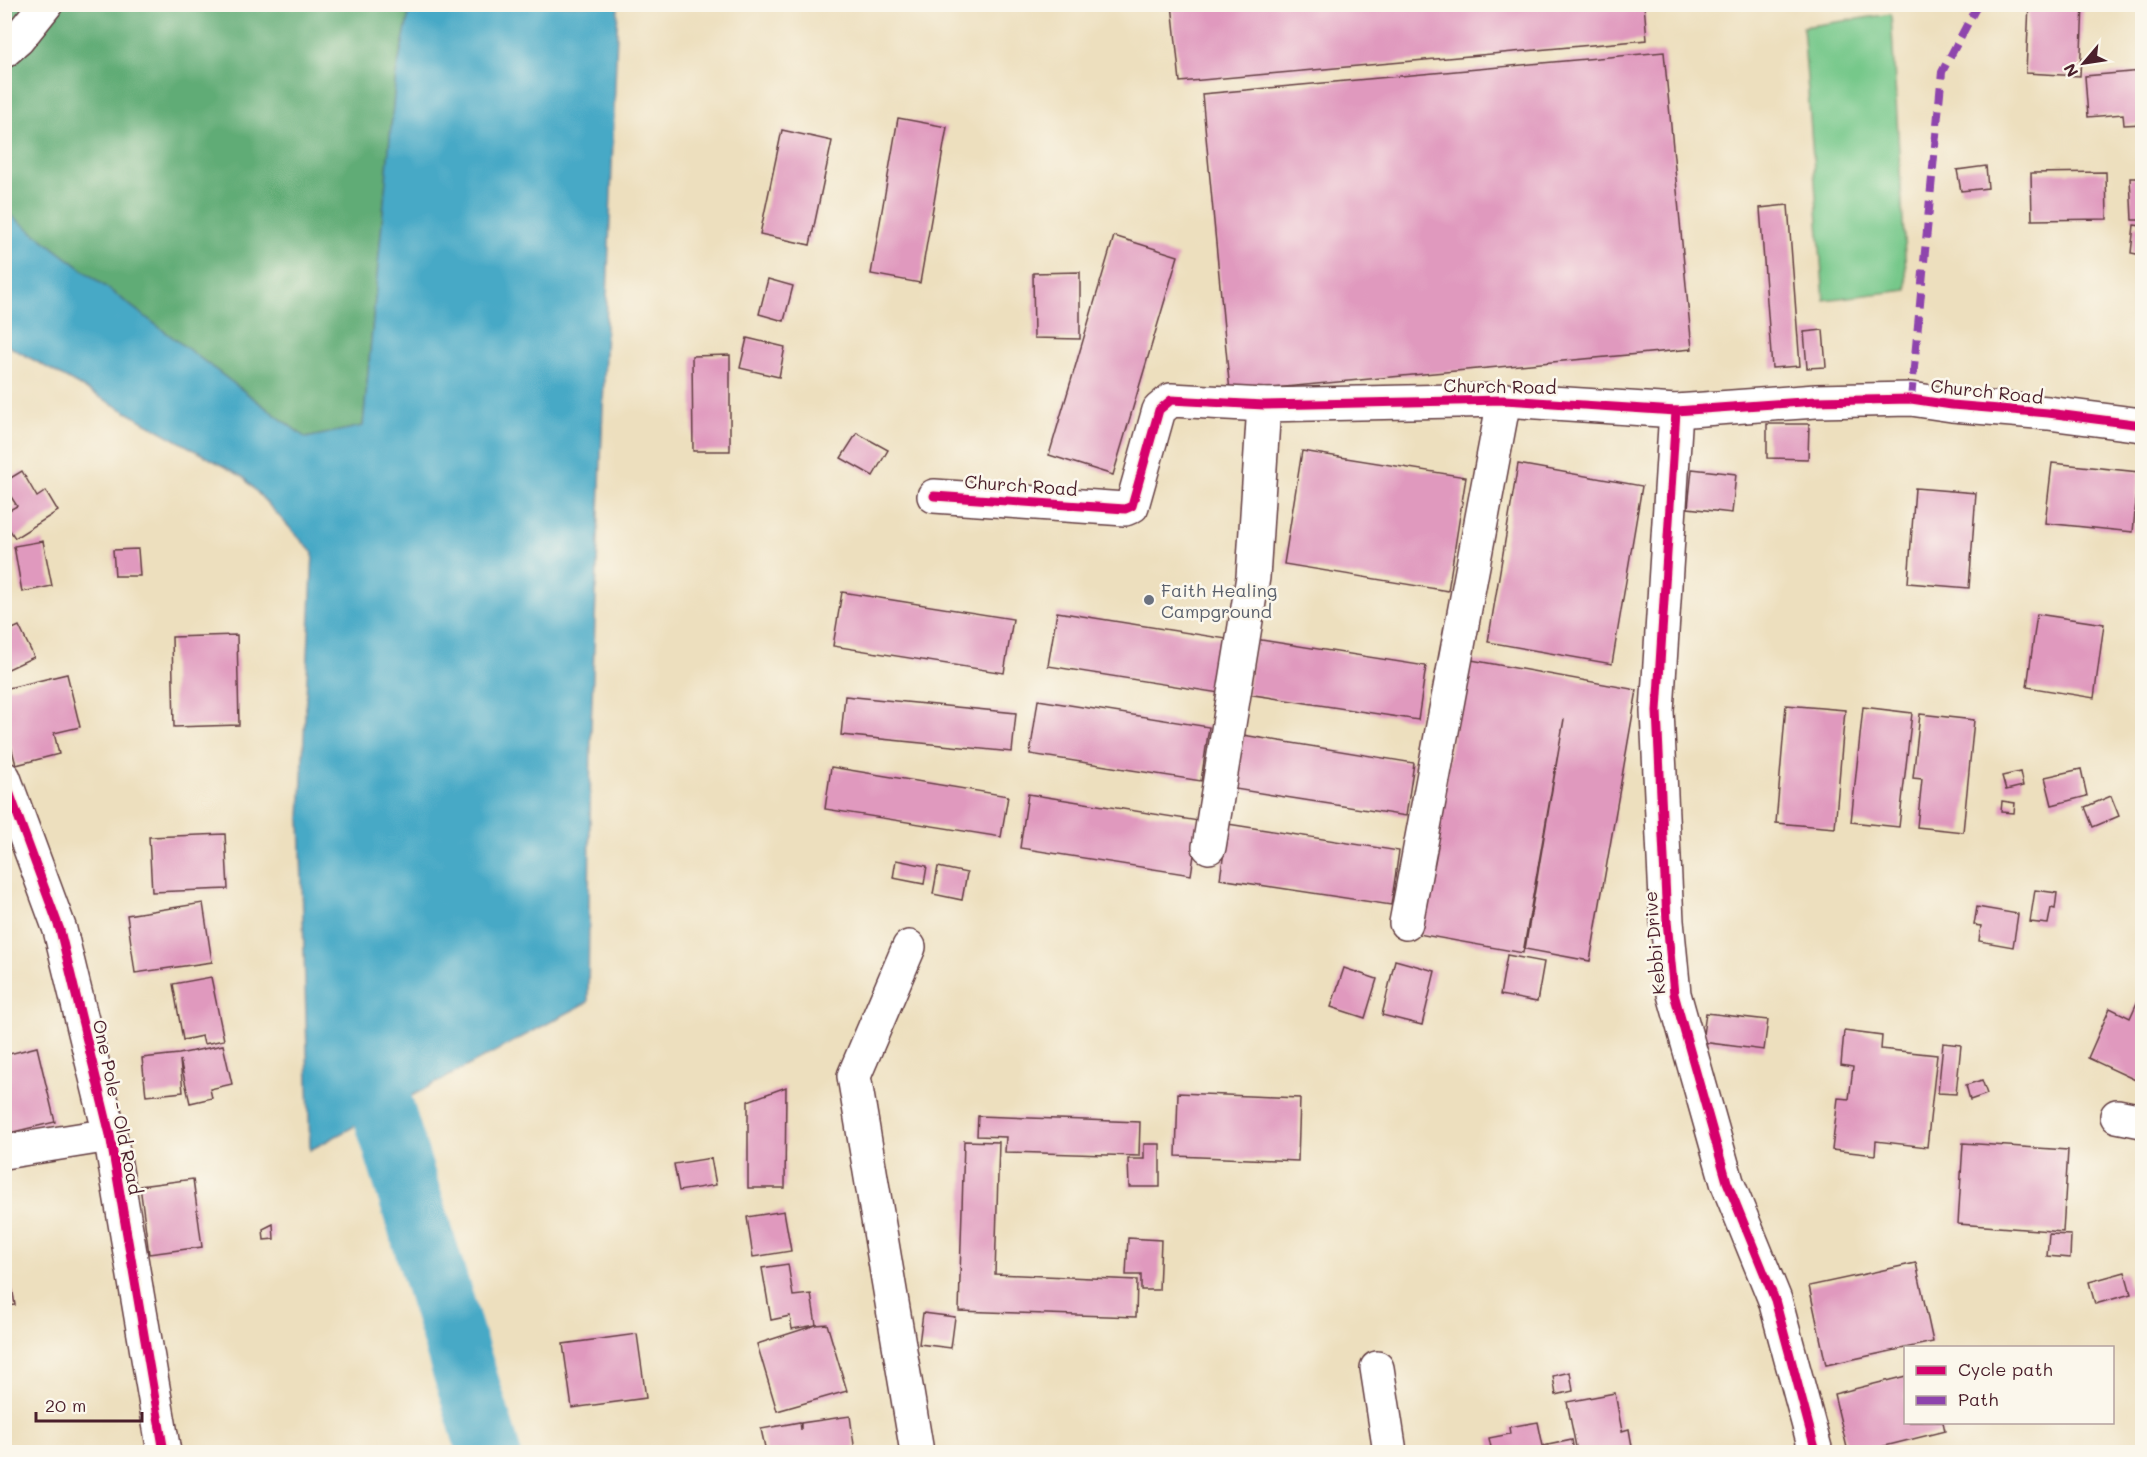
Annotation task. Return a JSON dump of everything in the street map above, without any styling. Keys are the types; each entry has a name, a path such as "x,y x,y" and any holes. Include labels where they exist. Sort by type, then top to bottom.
{"street":[{"path":"4,51 18,39 46,4"},
{"name":"Church Road","path":"934,496 1125,509 1132,506 1158,410 1171,400 1264,405 1504,400 1676,411 1816,401 1911,399 2142,425"},
{"path":"1406,923 1504,400"},
{"path":"1209,847 1252,577 1264,405"},
{"name":"Kebbi Drive","path":"1676,411 1657,711 1667,921 1674,994 1727,1182 1775,1300 1816,1452"},
{"name":"One Pole - Old Road","path":"4,778 60,930 110,1135 164,1452"},
{"path":"909,947 854,1076 917,1452"},
{"path":"4,1152 110,1135"},
{"path":"1377,1368 1390,1452"}],"green space":[{"path":"4,5 411,5 396,74 363,426 306,438 5,211"},
{"path":"1891,14 1907,290 1824,300 1803,27"}],"water":[{"path":"411,5 618,5 591,728 588,1002 310,1150 300,818 313,553 243,477 5,344 5,211 306,438 363,426 396,74"}],"building":[{"path":"1172,4 1644,4 1647,40 1180,82"},
{"path":"2029,4 2083,4 2080,76 2026,73"},
{"path":"1664,52 1692,349 1230,392 1202,94"},
{"path":"2142,71 2142,124 2124,125 2123,114 2088,117 2085,76"},
{"path":"898,118 947,127 920,283 871,274"},
{"path":"782,130 832,141 810,245 760,234"},
{"path":"1986,166 1988,188 1961,191 1957,170"},
{"path":"2106,172 2107,219 2032,220 2031,173"},
{"path":"2130,178 2142,178 2142,220 2132,220"},
{"path":"1788,205 1800,366 1772,368 1760,208"},
{"path":"2134,225 2142,226 2142,255 2131,253"},
{"path":"1114,236 1178,256 1113,475 1049,455"},
{"path":"1080,272 1080,339 1034,338 1033,273"},
{"path":"768,279 793,286 784,321 759,314"},
{"path":"1823,330 1826,367 1807,368 1804,332"},
{"path":"747,338 785,347 779,377 740,368"},
{"path":"730,355 730,451 693,451 692,356"},
{"path":"1767,424 1809,424 1808,459 1767,458"},
{"path":"857,433 888,450 873,476 841,458"},
{"path":"1302,451 1466,477 1448,591 1284,564"},
{"path":"2052,463 2139,472 2133,532 2045,523"},
{"path":"1518,464 1642,486 1612,664 1488,642"},
{"path":"1692,469 1736,474 1732,513 1688,508"},
{"path":"22,471 37,497 46,491 58,511 15,538 4,521 4,513 17,506 4,486 4,482"},
{"path":"1915,488 1976,493 1969,588 1908,583"},
{"path":"43,541 52,586 22,592 14,546"},
{"path":"138,549 140,576 115,576 113,550"},
{"path":"842,592 1013,619 1004,673 833,646"},
{"path":"1057,612 1227,639 1219,693 1048,666"},
{"path":"2037,614 2104,624 2094,698 2027,687"},
{"path":"19,626 34,657 4,671 4,633"},
{"path":"237,635 239,725 174,727 172,637"},
{"path":"1255,639 1426,666 1418,720 1247,694"},
{"path":"1466,659 1637,690 1590,961 1525,949 1564,719 1523,953 1418,934"},
{"path":"67,674 80,727 54,733 59,754 16,765 4,720 4,689"},
{"path":"845,696 1016,713 1012,752 841,735"},
{"path":"1038,700 1209,727 1201,781 1030,754"},
{"path":"1786,705 1845,710 1835,828 1776,823"},
{"path":"1863,707 1912,713 1899,827 1851,822"},
{"path":"1920,714 1974,720 1963,832 1917,827 1922,779 1913,778"},
{"path":"1243,735 1414,763 1406,816 1235,789"},
{"path":"831,767 1008,796 1001,837 825,809"},
{"path":"2081,769 2087,796 2052,805 2045,777"},
{"path":"2020,772 2023,786 2006,790 2002,776"},
{"path":"1028,794 1199,821 1191,875 1020,848"},
{"path":"2111,796 2119,816 2093,827 2085,807"},
{"path":"2002,801 2015,803 2014,813 2001,812"},
{"path":"1228,824 1399,851 1391,905 1220,879"},
{"path":"225,834 228,889 152,892 149,837"},
{"path":"896,860 927,866 924,884 893,878"},
{"path":"938,867 967,873 962,900 933,894"},
{"path":"2035,890 2057,893 2055,909 2051,908 2048,924 2030,922"},
{"path":"203,903 212,962 135,973 127,915"},
{"path":"1977,907 2018,914 2013,947 1979,941 1981,926 1974,925"},
{"path":"1507,955 1544,962 1537,1002 1500,995"},
{"path":"1395,960 1435,971 1422,1025 1382,1015"},
{"path":"1344,968 1377,979 1365,1018 1331,1007"},
{"path":"211,977 224,1040 204,1044 202,1036 183,1040 173,984"},
{"path":"2140,996 2142,997 2142,1083 2088,1058 2110,1008 2130,1018"},
{"path":"1706,1013 1768,1020 1764,1050 1702,1042"},
{"path":"1844,1031 1882,1036 1881,1049 1937,1055 1927,1147 1876,1141 1875,1155 1832,1150 1838,1098 1849,1099 1853,1067 1841,1065"},
{"path":"1943,1043 1961,1045 1956,1094 1938,1093"},
{"path":"223,1045 232,1084 210,1089 212,1098 190,1103 180,1060 183,1092 146,1096 142,1058 179,1054"},
{"path":"37,1047 55,1122 5,1134 5,1055"},
{"path":"1982,1080 1987,1094 1970,1100 1966,1085"},
{"path":"786,1087 785,1188 748,1188 748,1101"},
{"path":"1178,1093 1300,1098 1298,1161 1176,1156"},
{"path":"978,1116 1140,1122 1139,1156 1005,1152 1006,1137 977,1136"},
{"path":"964,1141 999,1142 995,1274 1137,1280 1136,1317 959,1311"},
{"path":"1963,1143 2068,1150 2063,1232 1958,1224"},
{"path":"1144,1144 1160,1144 1160,1187 1129,1187 1128,1159 1144,1159"},
{"path":"711,1158 716,1185 679,1191 674,1164"},
{"path":"193,1179 202,1247 149,1254 140,1186"},
{"path":"784,1211 791,1251 753,1257 747,1217"},
{"path":"273,1224 274,1239 264,1240 263,1229"},
{"path":"2049,1234 2071,1235 2070,1258 2047,1256"},
{"path":"1128,1238 1161,1240 1159,1290 1141,1290 1141,1275 1126,1275"},
{"path":"4,1239 15,1305 4,1306"},
{"path":"1916,1263 1933,1342 1904,1346 1904,1348 1826,1365 1809,1286"},
{"path":"788,1264 793,1296 811,1294 816,1325 792,1329 790,1316 771,1320 762,1268"},
{"path":"2125,1272 2131,1294 2095,1304 2089,1282"},
{"path":"923,1313 955,1317 951,1348 919,1344"},
{"path":"827,1324 847,1391 777,1411 757,1344 816,1325"},
{"path":"637,1334 646,1398 572,1408 563,1344"},
{"path":"1570,1372 1573,1391 1556,1395 1553,1376"},
{"path":"1904,1376 1904,1424 1943,1424 1945,1431 1861,1452 1848,1452 1834,1394"},
{"path":"1615,1393 1622,1431 1629,1429 1633,1452 1577,1452 1567,1402"},
{"path":"850,1416 855,1452 805,1452 804,1449 766,1452 761,1429 800,1422 801,1430 801,1423"},
{"path":"1538,1422 1543,1446 1572,1440 1574,1452 1492,1452 1489,1438 1510,1434 1509,1427"}],"waterway":[{"path":"358,1029 489,1452"}],"marked path":[{"path":"1911,399 1942,72 1978,4"}],"cycle path":[{"path":"934,496 1125,509 1132,506 1159,410 1171,400 1264,405 1504,400 1676,411 1816,401 1911,399 2142,425"},
{"path":"1676,411 1657,711 1667,921 1674,994 1727,1182 1775,1300 1816,1452"},
{"path":"4,778 60,930 110,1135 164,1452"}],"place":[{"name":"Faith Healing Campground","path":"1149,600"}]}
